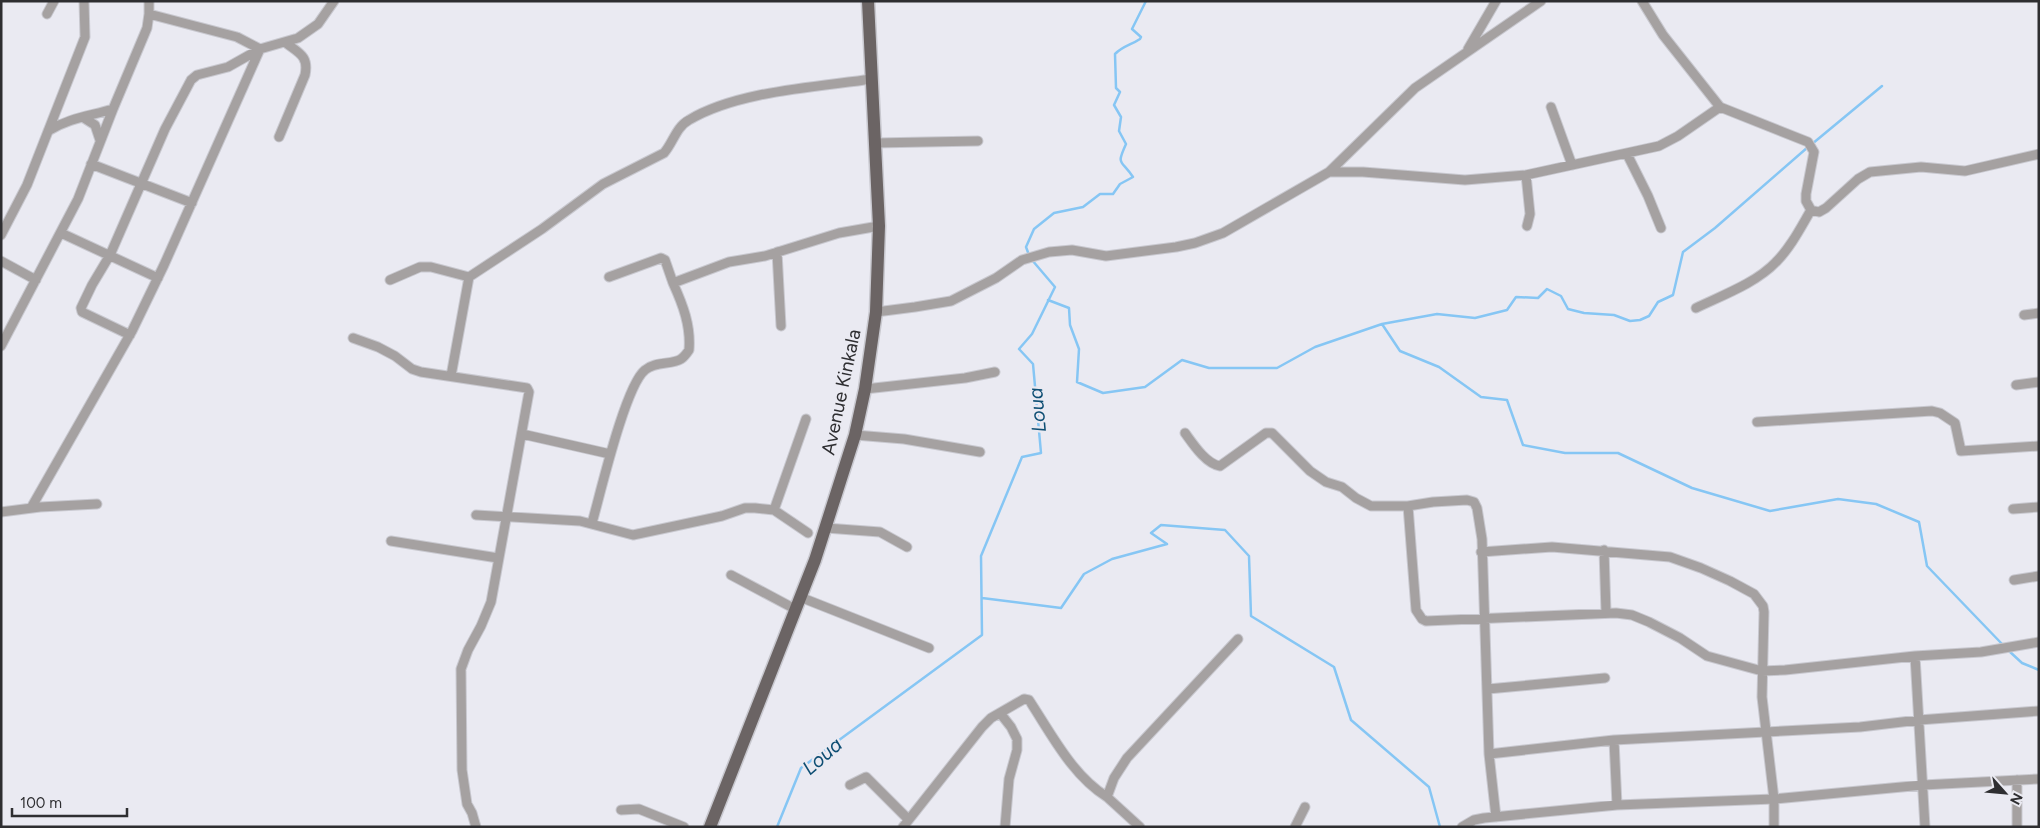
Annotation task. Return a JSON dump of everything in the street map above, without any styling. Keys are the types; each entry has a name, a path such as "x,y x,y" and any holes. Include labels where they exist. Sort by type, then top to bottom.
{"main road":[{"name":"Avenue Kinkala","path":"710,827 826,528 855,435 865,389 876,312 879,226 868,1"}],"street":[{"path":"47,14 54,1"},
{"path":"1,235 27,185 85,37 84,1"},
{"path":"1,346 78,200 100,141 147,28 149,1"},
{"path":"130,335 81,310 92,285 110,255 164,129 190,80 197,75 228,67 260,49 298,38 318,24 334,1"},
{"path":"1467,50 1496,1"},
{"path":"876,312 915,308 951,301 996,278 1022,260 1049,252 1072,250 1106,256 1195,243 1223,233 1329,172 1415,88 1467,50 1541,1"},
{"path":"1642,1 1664,35 1720,106 1808,142 1814,152 1806,194 1806,201 1811,210 1819,212 1826,208 1858,179 1870,172 1921,167 1966,171 2039,154"},
{"path":"149,14 237,37 260,49"},
{"path":"279,137 305,75 306,66 304,58 286,42"},
{"path":"31,508 130,335 192,204 260,49"},
{"path":"451,376 469,277 542,229 603,184 664,153 671,145 677,130 688,120 719,107 766,94 872,79"},
{"path":"1329,172 1363,172 1465,180 1526,175 1660,146 1678,136 1720,106"},
{"path":"1551,107 1572,165"},
{"path":"48,131 71,119 84,118 113,109"},
{"path":"84,118 95,125 100,141"},
{"path":"875,143 978,141"},
{"path":"1627,154 1648,196 1661,228"},
{"path":"91,164 192,204"},
{"path":"1526,175 1530,214 1527,226"},
{"path":"1696,308 1733,290 1767,270 1783,254 1811,210"},
{"path":"673,283 730,262 777,252 839,233 879,226"},
{"path":"61,233 158,278"},
{"path":"777,252 781,326"},
{"path":"592,523 610,454 637,381 645,370 660,363 680,360 689,350 690,334 682,302 664,260 661,258 609,277"},
{"path":"1,261 36,280"},
{"path":"390,280 420,267 431,267 469,277"},
{"path":"2024,315 2039,313"},
{"path":"353,338 378,347 395,356 412,369 527,388 529,397 490,602 461,669 462,770 467,804 476,827"},
{"path":"865,389 966,378 995,372"},
{"path":"2016,385 2039,382"},
{"path":"1757,422 1932,411 1955,423 1961,451 2039,446"},
{"path":"774,510 806,419"},
{"path":"1185,433 1199,450 1218,466 1266,433 1272,433 1310,471 1326,482 1342,487 1363,503 1371,506 1408,506 1467,500 1474,502 1481,526 1489,754 1496,817"},
{"path":"522,434 610,454"},
{"path":"855,435 904,440 980,452"},
{"path":"1,512 97,504"},
{"path":"1408,506 1418,615 1422,619 1431,622 1606,612 1632,615 1680,638 1707,656 1762,671 1915,656 1980,652 2039,642"},
{"path":"476,515 507,518 556,518 592,523 633,535 722,516 745,508 774,510 808,533"},
{"path":"2013,509 2039,508"},
{"path":"826,528 880,532 907,547"},
{"path":"391,541 498,558"},
{"path":"1481,552 1552,547 1670,557 1730,581 1754,594 1763,606 1762,696 1774,799 1774,827"},
{"path":"1604,550 1606,612"},
{"path":"731,576 798,603 929,648"},
{"path":"2014,580 2039,576"},
{"path":"1107,797 1114,778 1127,758 1238,639"},
{"path":"1915,656 1925,827"},
{"path":"1488,689 1605,678"},
{"path":"850,785 866,777 905,823 982,727 1000,713 1024,700 1029,700 1077,771 1092,787 1107,797 1140,827"},
{"path":"1489,754 1614,740 1860,727 1919,720 2039,711"},
{"path":"1000,713 1011,727 1017,739 1009,779 1005,827"},
{"path":"1614,740 1617,805"},
{"path":"1462,827 1474,820 1617,805 1774,799 1923,785 2039,779"},
{"path":"2017,780 2017,827"},
{"path":"1295,827 1305,807"},
{"path":"621,810 639,808 684,827"}],"waterway":[{"name":"Loua","path":"1029,255 1026,247 1034,229 1054,213 1083,207 1100,194 1113,194 1120,184 1133,177 1121,162 1121,156 1126,144 1119,131 1121,117 1114,105 1120,92 1116,88 1115,54 1140,39 1141,37 1132,29 1146,1"},
{"path":"1812,144 1882,86"},
{"path":"1382,324 1437,314 1475,318 1507,310 1516,297 1538,298 1547,289 1561,296 1568,309 1584,313 1614,315 1630,321 1640,320 1649,316 1658,302 1673,295 1683,252 1715,228 1808,147"},
{"name":"Loua","path":"777,827 801,768 982,635 981,556 1022,457 1041,453 1033,364 1019,349 1032,334 1055,287 1032,260"},
{"path":"1048,300 1069,308 1070,325 1079,349 1077,382 1103,393 1145,387 1182,360 1209,368 1277,368 1315,347 1382,324 1400,351 1439,367 1481,397 1507,400 1523,445 1565,453 1618,453 1692,488 1770,511 1838,499 1876,504 1919,522 1927,566 2003,645"},
{"path":"982,598 1061,608 1084,574 1112,559 1167,544 1151,533 1161,525 1225,530 1249,556 1251,616 1334,667 1351,720 1429,787 1440,827"},
{"path":"2009,651 2022,663 2039,670"}]}
